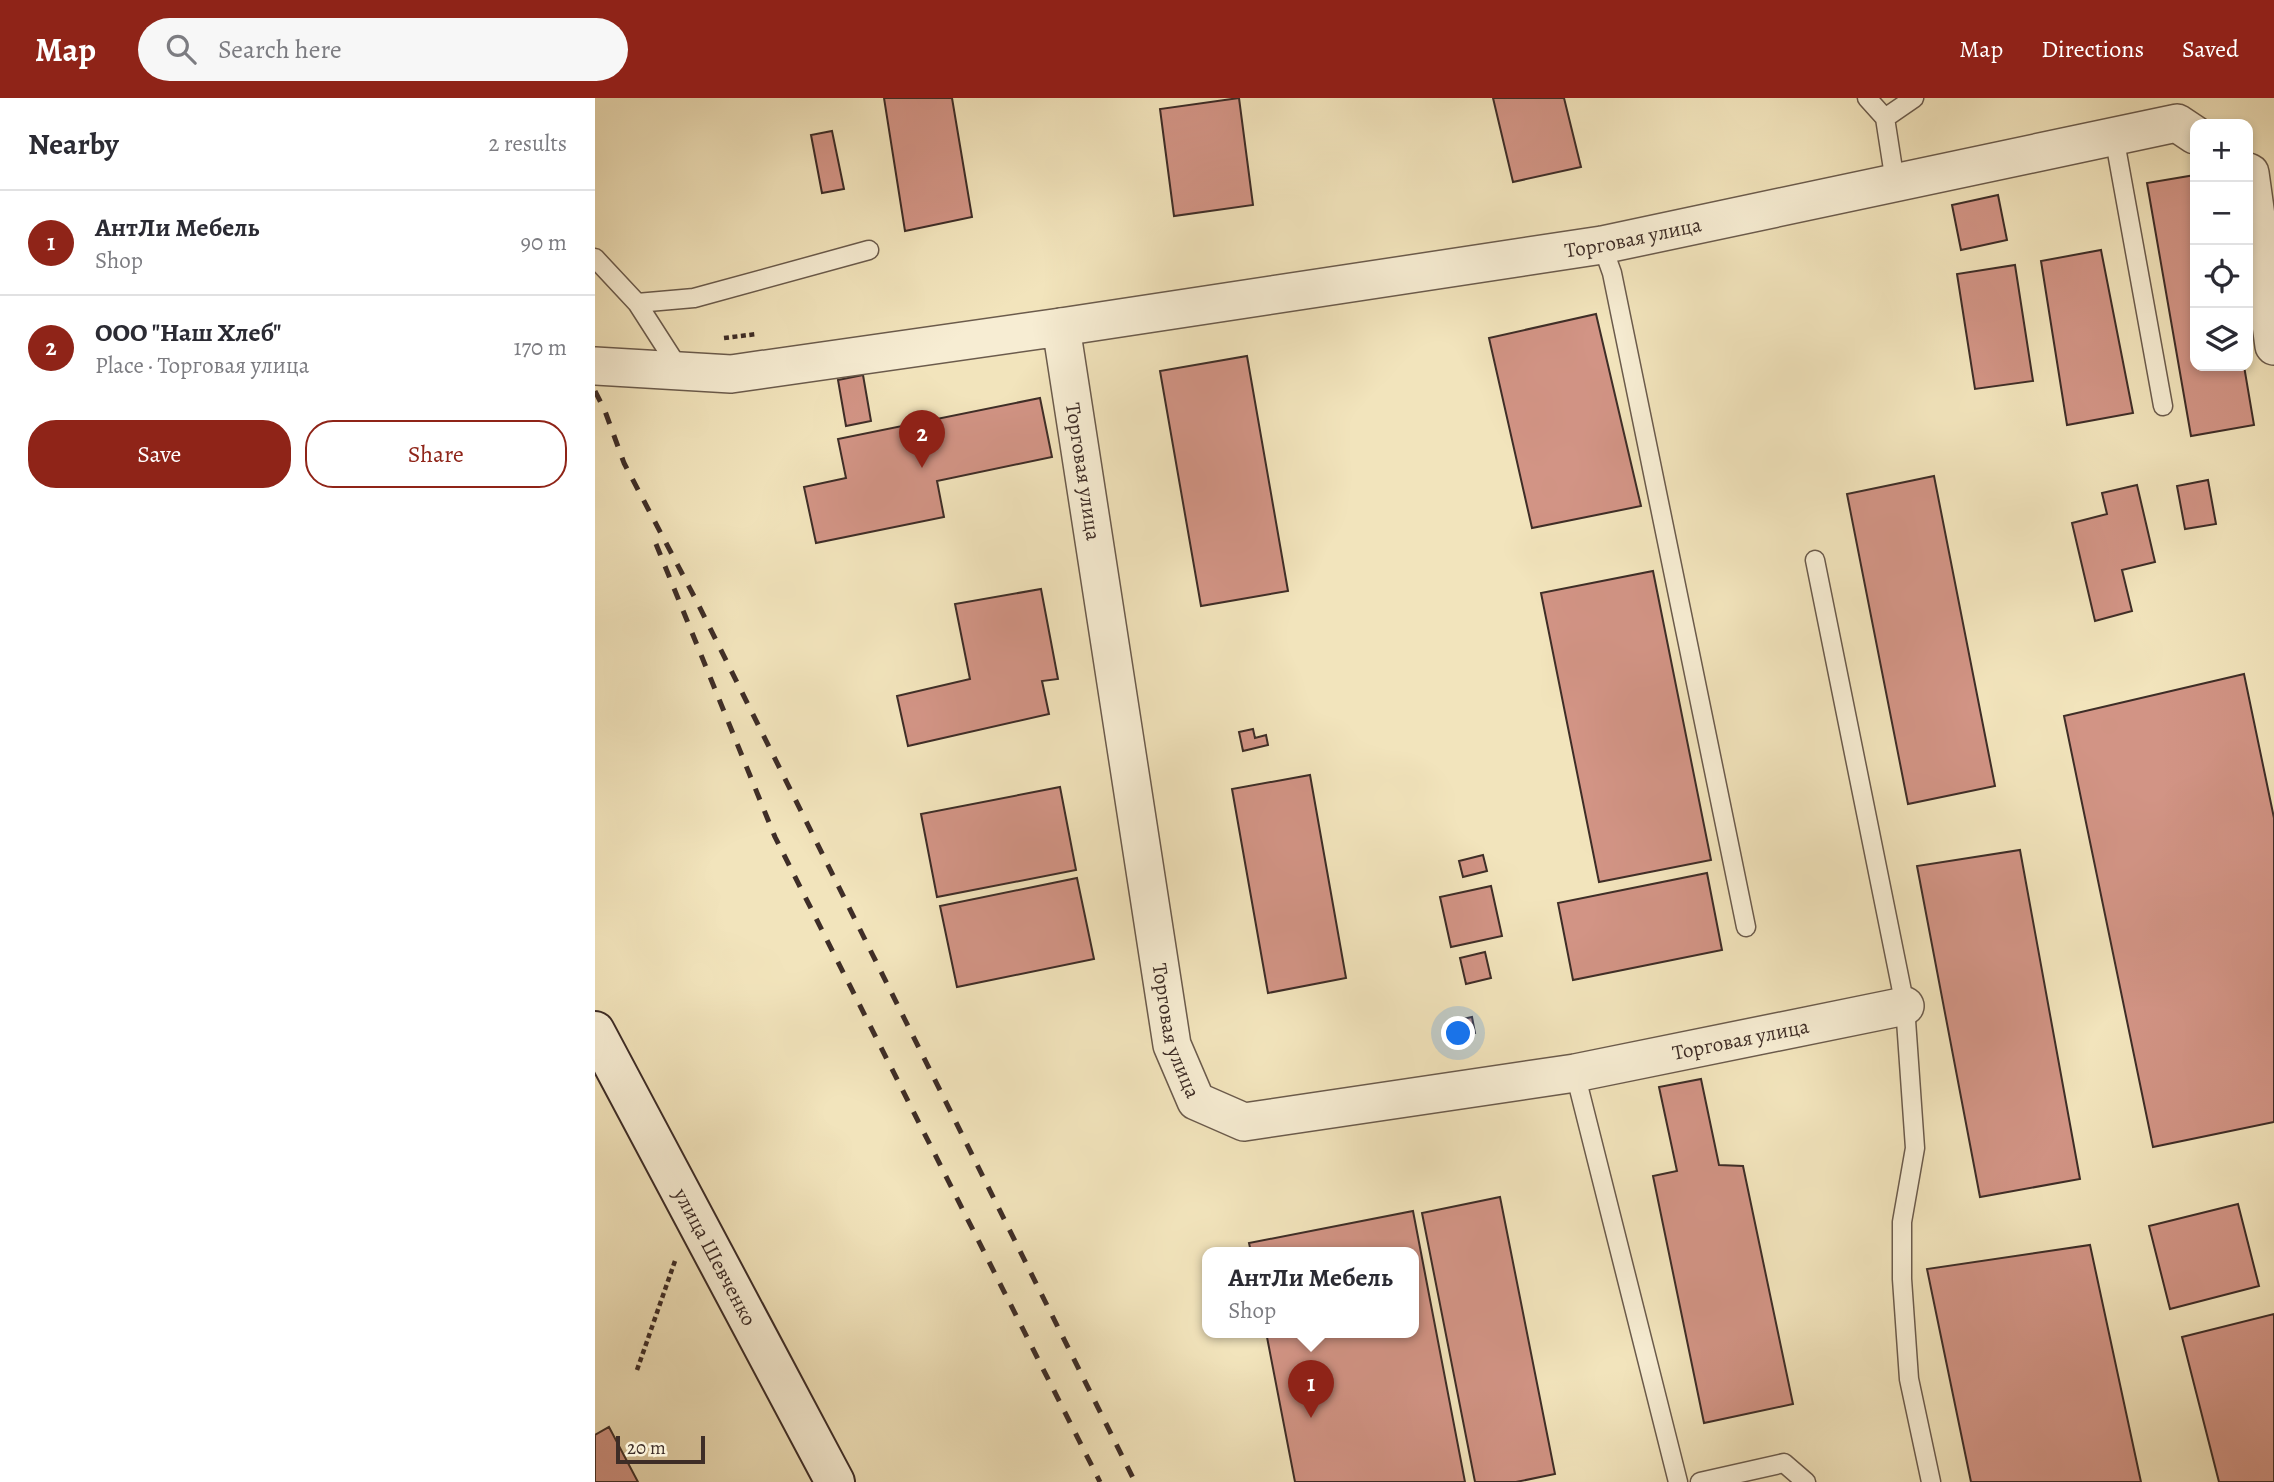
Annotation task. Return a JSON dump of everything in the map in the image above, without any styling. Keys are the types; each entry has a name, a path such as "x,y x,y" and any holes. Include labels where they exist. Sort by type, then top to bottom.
{"street":[{"name":"Торговая улица","path":"595,366 731,374 1061,327 1602,246 2177,122 2190,131"},
{"path":"2251,182 2274,346"},
{"name":"Торговая улица","path":"1061,327 1172,1045 1196,1101 1244,1122 1575,1073 1905,1006"},
{"name":"улица Шевченко","path":"595,1031 835,1482"}],"lane":[{"path":"1867,98 1885,118 1895,181"},
{"path":"1885,118 1914,98"},
{"path":"2114,136 2163,406"},
{"path":"1602,246 1612,273 1746,926"},
{"path":"637,303 694,298 869,250"},
{"path":"595,258 637,303 680,370"},
{"path":"1815,560 1905,1006 1915,1148 1902,1222 1902,1279 1909,1379 1931,1482"},
{"path":"1575,1073 1678,1482"},
{"path":"1700,1482 1784,1463 1806,1482"}],"path":[{"path":"637,1370 680,1247"}],"building":[{"path":"884,98 952,98 972,217 905,231"},
{"path":"1239,98 1253,205 1174,216 1160,109"},
{"path":"1493,98 1564,98 1581,167 1513,182"},
{"path":"832,131 844,189 822,193 811,135"},
{"path":"2190,176 2190,371 2245,371 2254,425 2191,436 2147,183"},
{"path":"1998,195 2007,240 1961,250 1952,205"},
{"path":"2101,250 2133,413 2067,425 2041,261"},
{"path":"2015,265 2033,381 1975,389 1957,274"},
{"path":"1596,314 1641,506 1532,528 1489,338"},
{"path":"1247,356 1288,591 1201,606 1160,371"},
{"path":"863,375 871,421 846,426 838,380"},
{"path":"1040,398 1052,457 937,481 944,517 816,543 804,487 846,478 838,439"},
{"path":"1934,476 1995,786 1908,804 1847,494"},
{"path":"2208,480 2216,524 2185,529 2177,486"},
{"path":"2137,485 2155,562 2122,570 2132,611 2095,621 2072,523 2107,514 2102,493"},
{"path":"1653,571 1711,860 1599,882 1541,593"},
{"path":"1041,589 1058,679 1042,681 1049,714 908,746 897,696 970,679 955,604"},
{"path":"2244,674 2274,818 2274,1122 2153,1147 2064,716"},
{"path":"1253,729 1255,738 1266,735 1268,745 1243,751 1239,732"},
{"path":"1310,775 1346,978 1268,993 1232,789"},
{"path":"1060,787 1076,870 937,897 921,814"},
{"path":"2020,850 2080,1179 1980,1197 1917,866"},
{"path":"1483,855 1487,871 1463,877 1459,861"},
{"path":"1707,873 1722,950 1573,980 1558,903"},
{"path":"1077,878 1094,959 957,987 940,906"},
{"path":"1491,886 1502,936 1451,947 1440,897"},
{"path":"1485,952 1491,978 1466,984 1460,958"},
{"path":"1472,1017 1475,1033 1452,1038 1449,1022"},
{"path":"1701,1079 1719,1165 1743,1166 1793,1404 1704,1423 1653,1176 1677,1171 1659,1087"},
{"path":"1500,1197 1555,1474 1516,1482 1475,1482 1422,1213"},
{"path":"2238,1204 2259,1286 2170,1309 2149,1226"},
{"path":"1413,1211 1465,1482 1295,1482 1267,1338 1419,1338 1419,1247 1250,1247 1249,1243"},
{"path":"2090,1245 2141,1482 1971,1482 1927,1269"},
{"path":"2274,1314 2274,1482 2219,1482 2182,1337"},
{"path":"609,1427 638,1482 595,1482 595,1435"}],"railway":[{"path":"595,391 624,463 696,600 1135,1482"},
{"path":"656,544 775,837 1100,1482"}],"place":[{"name":"ООО \"Наш Хлеб\"","path":"922,468"},
{"name":"АнтЛи Мебель","path":"1311,1418"}]}
